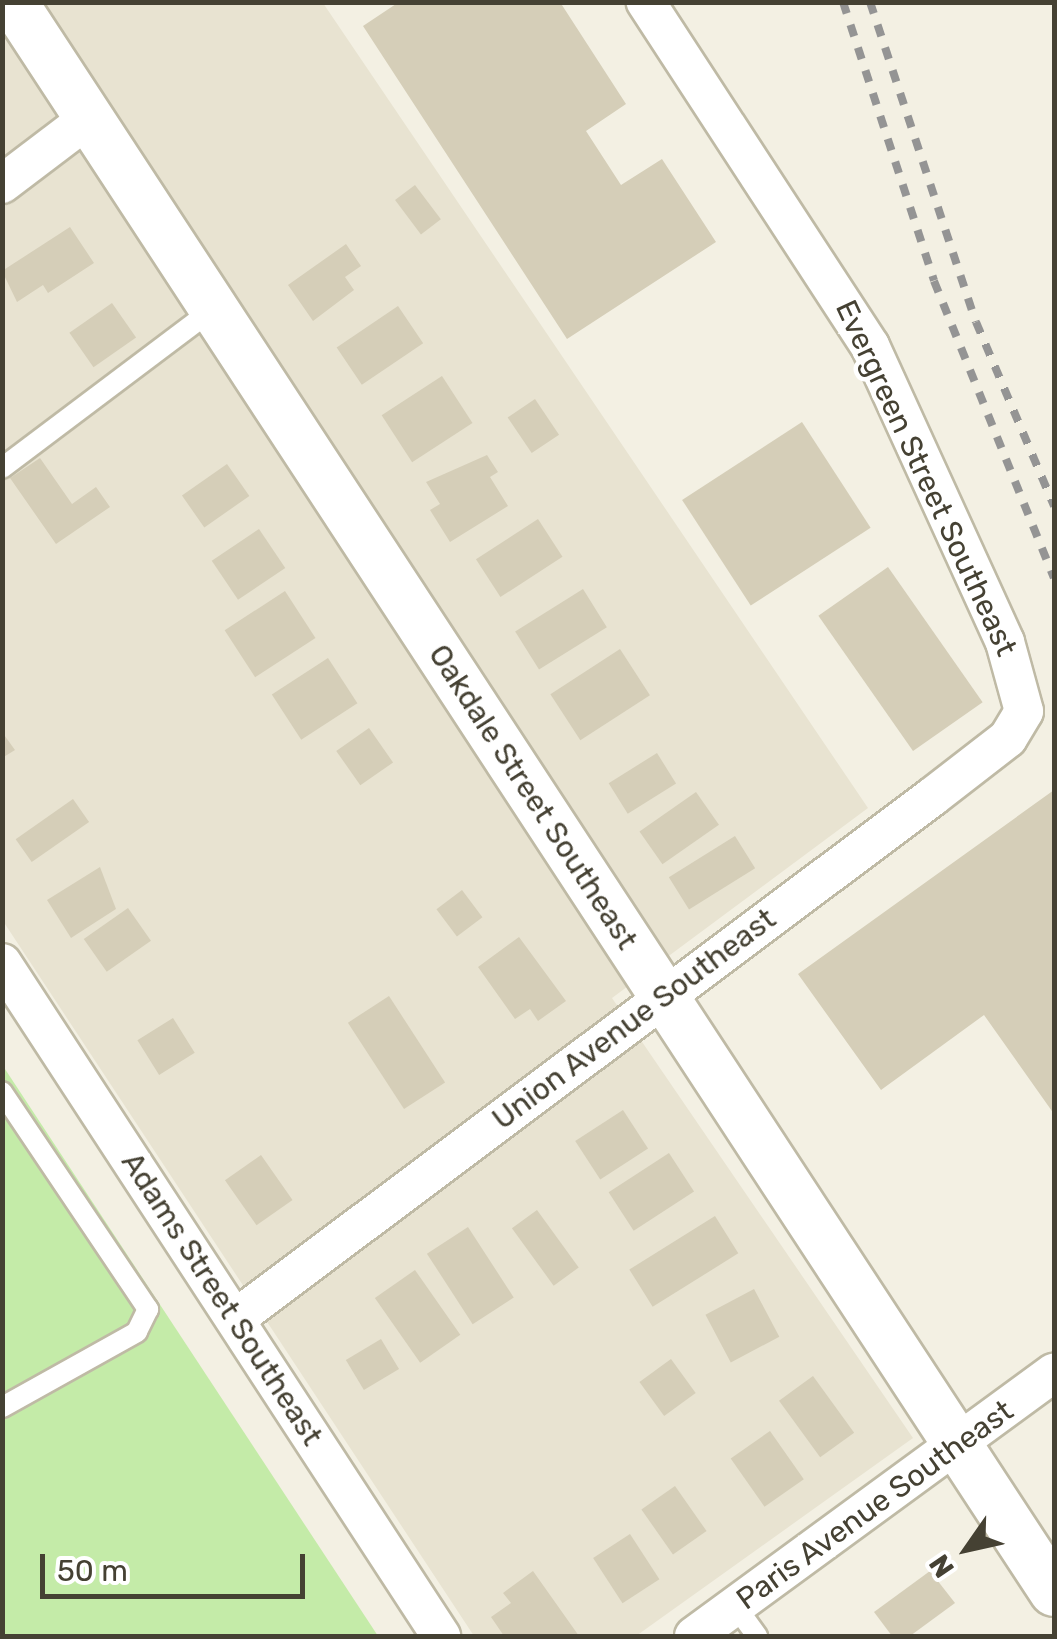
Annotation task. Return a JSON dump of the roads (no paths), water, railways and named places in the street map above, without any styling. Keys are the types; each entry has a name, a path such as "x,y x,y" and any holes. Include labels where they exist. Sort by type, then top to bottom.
{"street":[{"name":"Oakdale Street Southeast","path":"13,2 1054,1592"},
{"name":"Evergreen Street Southeast","path":"646,2 870,346 1005,642 1024,711"},
{"path":"2,184 89,118"},
{"name":"Union Avenue Southeast","path":"236,1319 1008,738 1024,711"},
{"name":"Adams Street Southeast","path":"2,963 441,1636"},
{"name":"Paris Avenue Southeast","path":"694,1636 746,1622 1054,1373"}],"lane":[{"path":"2,468 214,308"},
{"path":"2,1092 148,1309 137,1332 2,1407"}],"railway":[{"path":"843,2 934,281 1054,578"},
{"path":"870,2 976,322 1054,506"}]}
